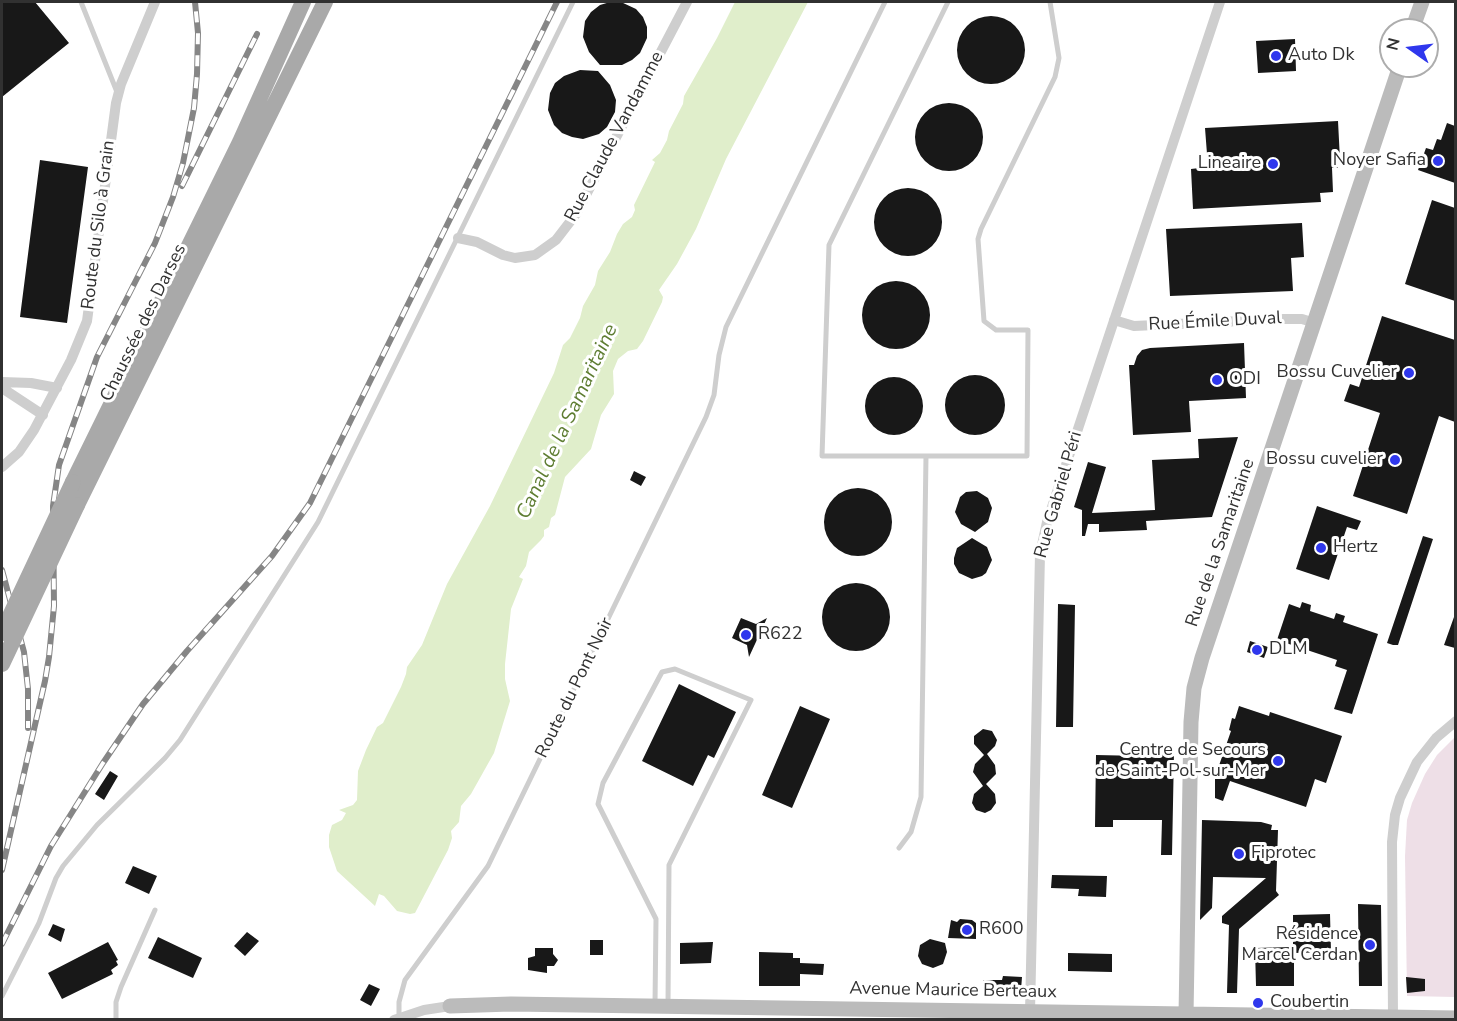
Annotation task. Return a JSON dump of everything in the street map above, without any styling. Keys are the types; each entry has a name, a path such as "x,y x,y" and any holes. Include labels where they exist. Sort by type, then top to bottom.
{"main road":[{"name":"Chaussée des Darses","path":"2,633 73,482 240,142 303,2"},
{"name":"Chaussée des Darses","path":"2,664 77,505 325,2"}],"street":[{"name":"Route du Silo à Grain","path":"2,467 24,445 43,415 80,339 89,314 111,125 118,94 155,2"},
{"name":"Rue Claude Vandamme","path":"458,238 477,242 503,255 515,258 535,255 556,240 576,214 687,2"},
{"name":"Rue Gabriel Péri","path":"1030,1012 1040,554 1047,522 1220,2"},
{"path":"1416,18 1422,2"},
{"name":"Rue de la Samaritaine","path":"1186,1015 1191,722 1198,668 1396,78"},
{"name":"Rue Émile Duval","path":"1114,320 1134,326 1284,318 1302,319 1315,323"},
{"path":"2,382 31,383 57,388"},
{"path":"2,388 43,415"},
{"path":"1394,1018 1392,842 1395,815 1416,762 1436,738 1455,721"},
{"name":"Avenue Maurice Berteaux","path":"450,1006 498,1004 662,1006 967,1015 1030,1012 1157,1017 1186,1015 1455,1018"},
{"name":"Route du Pont Noir","path":"396,1019 424,1010 450,1006"}],"lane":[{"path":"81,2 118,94"},
{"path":"2,996 39,923 63,866 97,825 165,758 180,740 318,522 573,2"},
{"name":"Route du Pont Noir","path":"396,1019 405,980 488,866 706,417 715,387 721,342 729,319 885,2"},
{"path":"948,2 829,245 822,456 1027,456 1028,330 996,330 984,321 978,239 1056,72 1059,51 1050,2"},
{"path":"899,848 911,832 921,797 926,456"},
{"path":"675,669 751,700 669,865 662,1006 656,919 598,804 603,783 662,672 675,669"},
{"path":"116,1020 116,1002 121,987 156,910"}],"shaded area":[{"path":"1455,737 1455,997 1407,996 1405,856 1407,820 1425,774 1437,755"}],"water":[{"name":"Canal de la Samaritaine","path":"735,2 808,2 726,159 696,229 677,264 659,290 663,297 662,302 643,341 637,349 628,351 618,359 613,371 614,394 601,415 591,449 565,477 555,515 551,518 549,527 544,530 544,536 529,552 526,566 519,577 523,579 511,609 505,664 505,679 510,701 494,753 471,794 461,806 459,822 451,831 452,838 448,850 415,913 397,911 384,896 379,894 375,906 337,871 329,847 332,825 342,820 346,813 339,810 353,805 357,800 358,771 366,750 401,687 407,667 422,645 447,584 490,506 554,373 563,345 570,338 580,318 583,306 595,285 598,271 623,224 632,217 635,210 634,205 655,162 652,160 660,153 667,140 669,131 683,104 684,96"}],"building":[{"path":"2,2 35,2 69,43 2,97"},
{"path":"621,2 636,9 643,17 647,27 647,38 640,53 622,65 600,65 589,52 583,37 585,21 591,12 600,5"},
{"path":"984,16 998,16 1010,21 1020,31 1025,50 1020,69 1010,79 998,84 984,84 972,79 962,69 957,57 957,43 962,31 972,21"},
{"name":"Auto Dk","path":"1295,39 1296,71 1258,73 1256,41"},
{"path":"580,70 598,71 610,85 616,100 615,112 607,127 599,134 583,139 562,133 554,125 548,110 550,93 555,83 564,76"},
{"path":"942,103 956,103 968,108 978,118 983,137 978,156 968,166 956,171 942,171 930,166 920,156 915,144 915,130 920,118 930,108"},
{"name":"Lineaire","path":"1338,121 1340,160 1338,160 1338,168 1332,168 1333,192 1320,193 1321,202 1193,209 1191,169 1208,167 1205,128"},
{"name":"Noyer Safia","path":"1447,123 1455,126 1455,183 1418,170 1426,148 1433,150 1437,139 1441,140"},
{"path":"40,160 88,167 67,323 20,317"},
{"path":"901,188 915,188 927,193 937,203 942,222 937,241 927,251 915,256 901,256 889,251 879,241 874,229 874,215 879,203 889,193"},
{"path":"1432,200 1455,208 1455,301 1405,284"},
{"path":"1302,223 1304,257 1291,258 1293,291 1170,296 1166,229"},
{"path":"896,281 909,284 920,291 927,302 930,315 927,328 920,339 909,346 896,349 883,346 872,339 865,328 862,315 865,302 872,291 883,284"},
{"path":"1382,316 1455,340 1455,422 1439,416 1407,514 1353,496 1380,413 1344,401 1350,384 1359,387"},
{"path":"1244,343 1246,398 1189,401 1191,432 1133,435 1129,365 1134,365 1142,350"},
{"path":"969,375 981,375 992,380 1000,388 1005,405 1003,417 992,430 981,435 969,435 958,430 950,422 945,411 945,399 950,388 958,380"},
{"path":"888,377 900,377 915,385 923,400 923,412 915,427 900,435 888,435 873,427 865,412 865,400 873,385"},
{"path":"1238,437 1212,517 1146,521 1147,530 1099,532 1099,524 1088,524 1085,536 1082,536 1082,510 1074,507 1088,462 1106,467 1092,513 1155,510 1152,460 1199,458 1198,439"},
{"path":"634,471 646,477 641,486 630,480"},
{"path":"858,488 871,491 882,498 889,509 892,522 889,535 882,546 871,553 858,556 845,553 834,546 827,535 824,522 827,509 834,498 845,491"},
{"path":"977,491 988,498 992,508 988,522 975,532 961,524 955,512 960,497 966,492"},
{"name":"Hertz","path":"1317,506 1361,521 1357,530 1347,527 1329,580 1296,569"},
{"path":"1423,536 1433,539 1398,645 1393,645 1387,643"},
{"path":"972,538 987,547 992,560 986,573 972,579 959,573 954,564 954,558 957,548"},
{"path":"856,583 869,586 880,593 887,604 890,617 887,630 880,641 869,648 856,651 843,648 832,641 825,630 822,617 825,604 832,593 843,586"},
{"path":"1302,602 1311,605 1310,611 1334,619 1336,613 1345,616 1343,622 1378,634 1352,714 1334,709 1347,670 1335,666 1337,660 1277,640 1289,604 1300,608"},
{"path":"1058,604 1075,605 1073,727 1056,727"},
{"path":"1455,617 1455,648 1444,645"},
{"name":"R622","path":"741,618 756,624 767,618 749,657 747,645 732,638"},
{"name":"DLM","path":"1250,641 1268,647 1264,658 1247,652"},
{"path":"679,684 736,712 714,758 708,755 693,786 642,761"},
{"path":"800,706 830,719 792,808 762,795"},
{"path":"1239,706 1269,716 1270,712 1342,736 1326,783 1315,779 1306,807 1230,781 1223,801 1215,798 1215,777 1231,731 1229,730 1232,718 1235,719"},
{"path":"983,729 992,731 997,740 995,746 987,754 995,765 996,774 986,784 995,794 996,803 991,810 985,813 976,810 972,803 974,794 983,786 973,772 975,764 984,755 974,744 974,736"},
{"path":"1142,752 1174,752 1172,855 1161,855 1162,820 1113,820 1113,827 1095,827 1096,755 1142,756"},
{"path":"110,771 118,776 104,800 95,794"},
{"name":"Fiprotec","path":"1202,820 1261,822 1272,825 1271,830 1278,830 1276,891 1279,895 1239,929 1237,993 1227,993 1229,925 1222,923 1222,916 1266,878 1213,877 1212,908 1200,920"},
{"path":"133,866 157,876 149,894 125,883"},
{"path":"1052,875 1107,876 1106,897 1078,896 1079,889 1051,888"},
{"name":"Résidence Marcel Cerdan","path":"1358,904 1381,905 1382,986 1359,986"},
{"path":"1330,914 1331,952 1294,953 1294,986 1256,986 1255,948 1293,947 1293,915"},
{"name":"R600","path":"960,919 972,920 976,923 976,939 948,938 951,920 957,922"},
{"path":"53,924 65,929 61,942 48,935"},
{"path":"247,932 259,941 245,956 234,946"},
{"path":"158,937 202,958 193,978 148,958"},
{"path":"930,939 945,943 947,952 943,964 933,968 922,964 918,956 920,945"},
{"path":"590,940 603,940 603,955 590,955"},
{"path":"108,942 118,960 116,961 118,965 111,970 113,974 62,999 48,973"},
{"path":"713,942 711,963 680,964 680,943"},
{"path":"535,948 553,948 553,954 558,960 554,966 547,966 547,973 528,970 528,958 535,956"},
{"path":"759,952 793,953 793,958 800,958 800,963 824,964 823,975 800,974 800,986 759,986"},
{"path":"1068,953 1112,954 1112,972 1068,971"},
{"path":"1003,976 1022,977 1021,990 983,989 983,980 1002,980"},
{"path":"1406,977 1425,979 1425,991 1407,993"},
{"path":"369,984 380,989 371,1006 360,1000"}],"railway":[{"path":"2,870 49,657 54,606 53,506 59,465 97,357 155,243 183,163 194,108 197,74 198,33 195,2"},
{"path":"2,944 51,846 143,704 272,556 310,503 557,2"},
{"path":"182,186 257,34"},
{"path":"2,570 24,652 28,689 28,728"}],"place":[{"name":"Auto Dk","path":"1276,56"},
{"name":"Noyer Safia","path":"1438,161"},
{"name":"Lineaire","path":"1273,164"},
{"name":"Bossu Cuvelier","path":"1409,373"},
{"name":"ODI","path":"1217,380"},
{"name":"Bossu cuvelier","path":"1395,460"},
{"name":"Hertz","path":"1321,548"},
{"name":"R622","path":"746,635"},
{"name":"DLM","path":"1257,650"},
{"name":"Centre de Secours de Saint-Pol-sur-Mer","path":"1278,761"},
{"name":"Fiprotec","path":"1239,854"},
{"name":"R600","path":"967,930"},
{"name":"Résidence Marcel Cerdan","path":"1370,945"},
{"name":"Coubertin","path":"1258,1003"}]}
